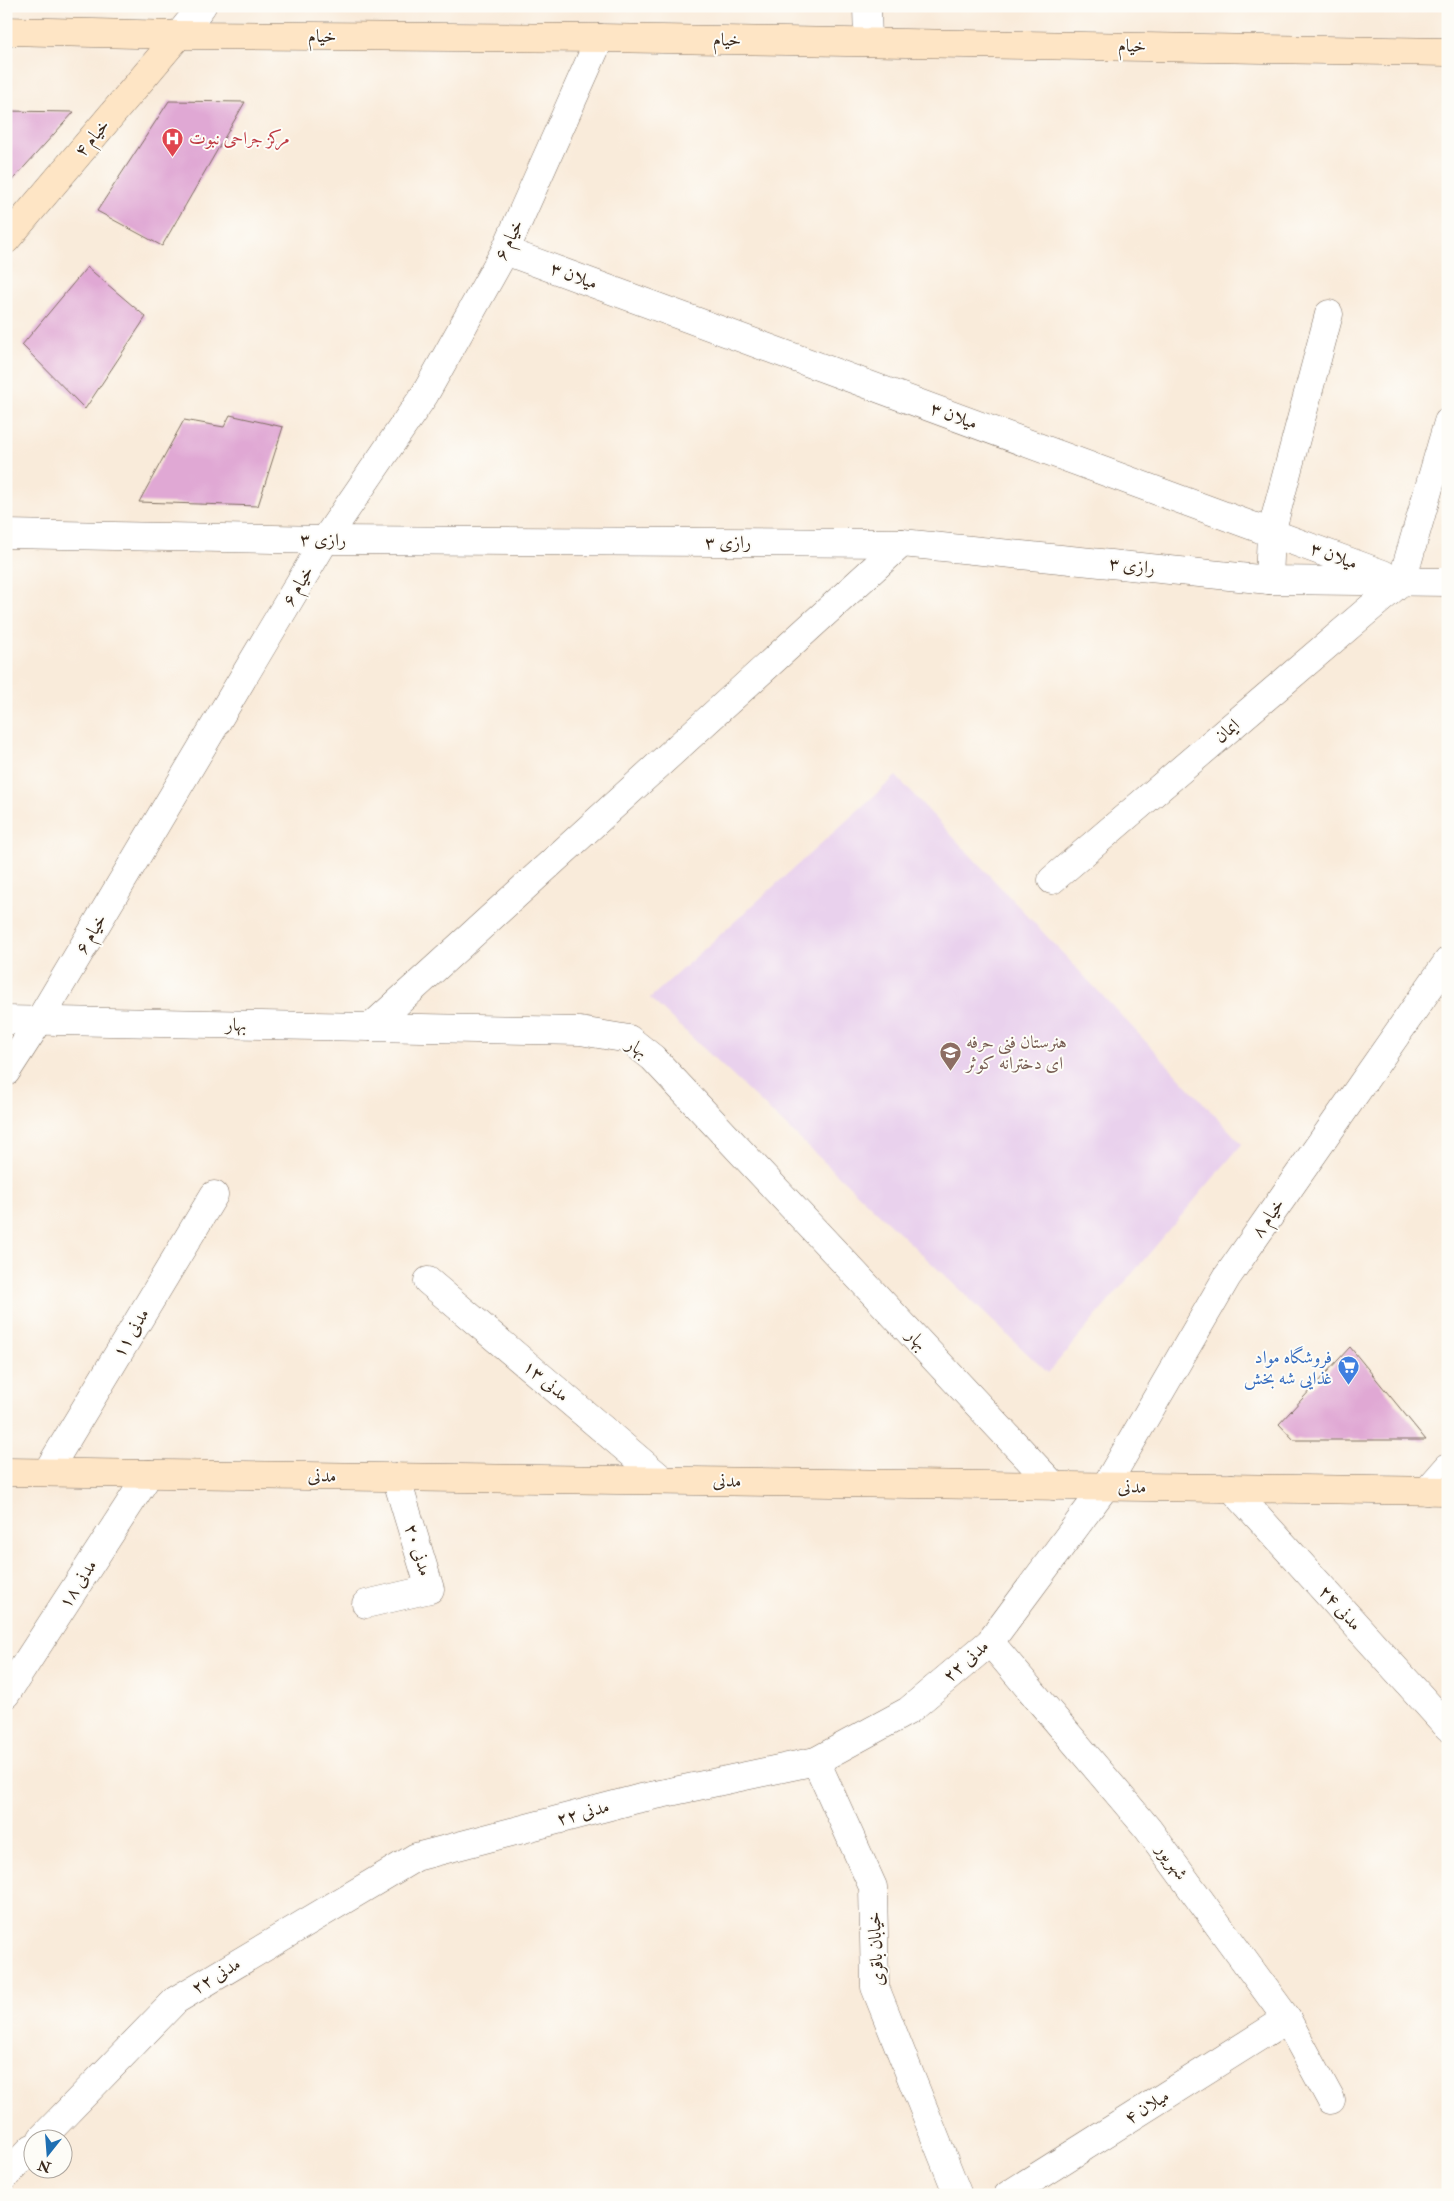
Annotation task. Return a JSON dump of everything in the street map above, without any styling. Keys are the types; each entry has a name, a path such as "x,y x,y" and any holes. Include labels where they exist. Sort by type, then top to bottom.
{"main road":[{"name":"خیام","path":"6,31 179,35 600,38 1448,52"},
{"name":"خیام ۴","path":"6,240 179,35"},
{"name":"مدنی","path":"6,1472 1437,1491"}],"street":[{"path":"179,35 202,6"},
{"path":"867,6 868,42"},
{"name":"خیام ۶","path":"6,1072 39,1021 325,540 425,394 505,251 600,38"},
{"name":"میلان ۳","path":"505,251 1402,581"},
{"path":"1269,580 1271,533 1330,314"},
{"path":"1402,581 1448,422"},
{"name":"رازی ۳","path":"6,534 325,540 902,543 1269,580 1448,582"},
{"path":"371,1028 902,543"},
{"name":"ایمان","path":"1052,880 1402,581"},
{"name":"خیام ۸","path":"1105,1486 1227,1277 1448,961"},
{"name":"بهار","path":"6,1020 580,1031 629,1038 653,1058 1054,1486"},
{"name":"مدنی ۱۱","path":"47,1472 214,1195"},
{"name":"مدنی ۱۳","path":"428,1281 663,1480"},
{"path":"1437,1491 1448,1467"},
{"name":"مدنی ۱۸","path":"6,1694 149,1474"},
{"name":"مدنی ۲۰","path":"366,1604 430,1589 396,1477"},
{"name":"مدنی ۲۲","path":"52,2128 176,2000 416,1857 638,1799 816,1761 908,1711 990,1642 1105,1486"},
{"name":"مدنی ۲۴","path":"1232,1488 1448,1727"},
{"name":"شهریور","path":"990,1642 1148,1828 1287,2019 1331,2100"},
{"name":"خیابان باقری","path":"816,1761 873,1887 875,1987 958,2195"},
{"name":"میلان ۴","path":"1008,2195 1287,2019"},
{"path":"6,2175 22,2158"}],"shaded area":[{"name":"هنرستان فنی حرفه ای دخترانه کوثر","path":"896,776 1242,1144 1048,1373 650,998"}],"building":[{"name":"مرکز جراحی نبوت","path":"169,101 245,102 162,246 97,211"},
{"path":"6,111 74,112 6,187"},
{"path":"87,267 146,317 85,409 22,345"},
{"path":"230,415 283,427 258,506 139,502 184,420 224,427"},
{"name":"فروشگاه مواد غذایی شه بخش","path":"1350,1347 1426,1440 1294,1440 1279,1424"}],"place":[{"name":"مرکز جراحی نبوت","path":"173,157"},
{"name":"هنرستان فنی حرفه ای دخترانه کوثر","path":"950,1071"},
{"name":"فروشگاه مواد غذایی شه بخش","path":"1348,1386"}]}
